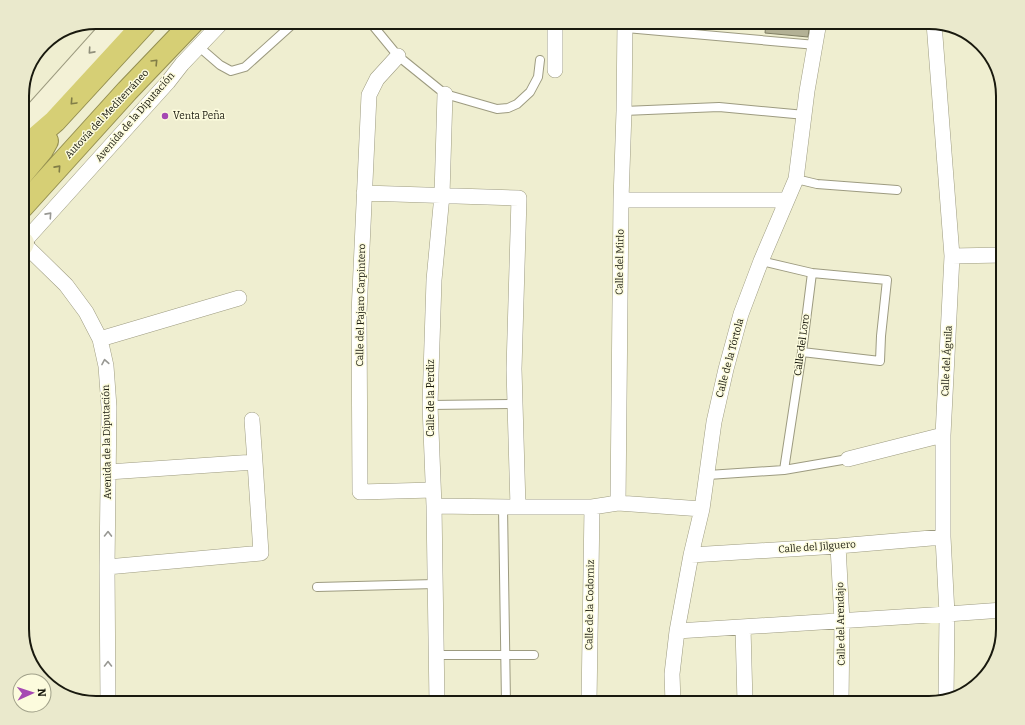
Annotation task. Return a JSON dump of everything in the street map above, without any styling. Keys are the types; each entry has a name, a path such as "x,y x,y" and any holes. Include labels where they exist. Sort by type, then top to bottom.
{"highway":[{"path":"29,144 55,121 140,29"},
{"name":"Autovía del Mediterráneo","path":"29,199 127,91 186,29"},
{"path":"29,166 42,150 55,121"}],"street":[{"path":"29,116 110,29"},
{"name":"Avenida de la Diputación","path":"29,237 198,46 215,29"},
{"path":"555,29 556,70"},
{"name":"Calle del Mirlo","path":"618,503 621,200 626,29"},
{"name":"Calle de la Tórtola","path":"673,696 672,674 677,631 691,555 702,509 708,475 714,422 726,369 741,314 761,261 796,179 807,91 818,29"},
{"name":"Calle del Águila","path":"935,30 952,256 943,435 943,537 947,614 946,694"},
{"name":"Calle del Pajaro Carpintero","path":"398,56 377,79 369,95 359,313 360,492 433,490"},
{"name":"Calle de la Perdiz","path":"437,696 436,584 430,405 434,280 442,195 445,94"},
{"path":"364,192 519,198 514,369 518,507"},
{"path":"621,200 786,200"},
{"name":"Avenida de la Diputación","path":"29,250 66,285 86,312 100,339 106,366 109,407 108,696"},
{"path":"952,256 996,255"},
{"path":"100,339 239,298"},
{"path":"108,567 261,553 252,420"},
{"path":"848,459 943,435"},
{"path":"108,472 255,462"},
{"path":"434,506 592,507 618,503 702,509"},
{"name":"Calle de la Codorniz","path":"589,696 592,507"},
{"name":"Calle del Jilguero","path":"691,555 838,546 943,537"},
{"name":"Calle del Arendajo","path":"838,546 842,621 841,696"},
{"path":"677,631 996,610"},
{"path":"743,627 745,696"}],"lane":[{"path":"198,46 220,65 231,71 245,67 287,29"},
{"path":"376,29 398,56 445,94 497,109 508,108 517,104 530,92 538,77 540,60"},
{"path":"664,29 816,45"},
{"path":"624,111 719,107 805,116"},
{"path":"796,179 817,184 897,190"},
{"path":"761,261 812,273 887,280 880,361 802,352"},
{"name":"Calle del Loro","path":"784,470 802,352 812,273"},
{"path":"430,405 515,404"},
{"path":"708,475 784,470 848,459"},
{"path":"503,507 506,696"},
{"path":"317,587 436,584"},
{"path":"437,655 534,655"}],"building":[{"path":"765,29 809,29 808,37 765,33"}],"place":[{"name":"Venta Peña","path":"165,116"}]}
